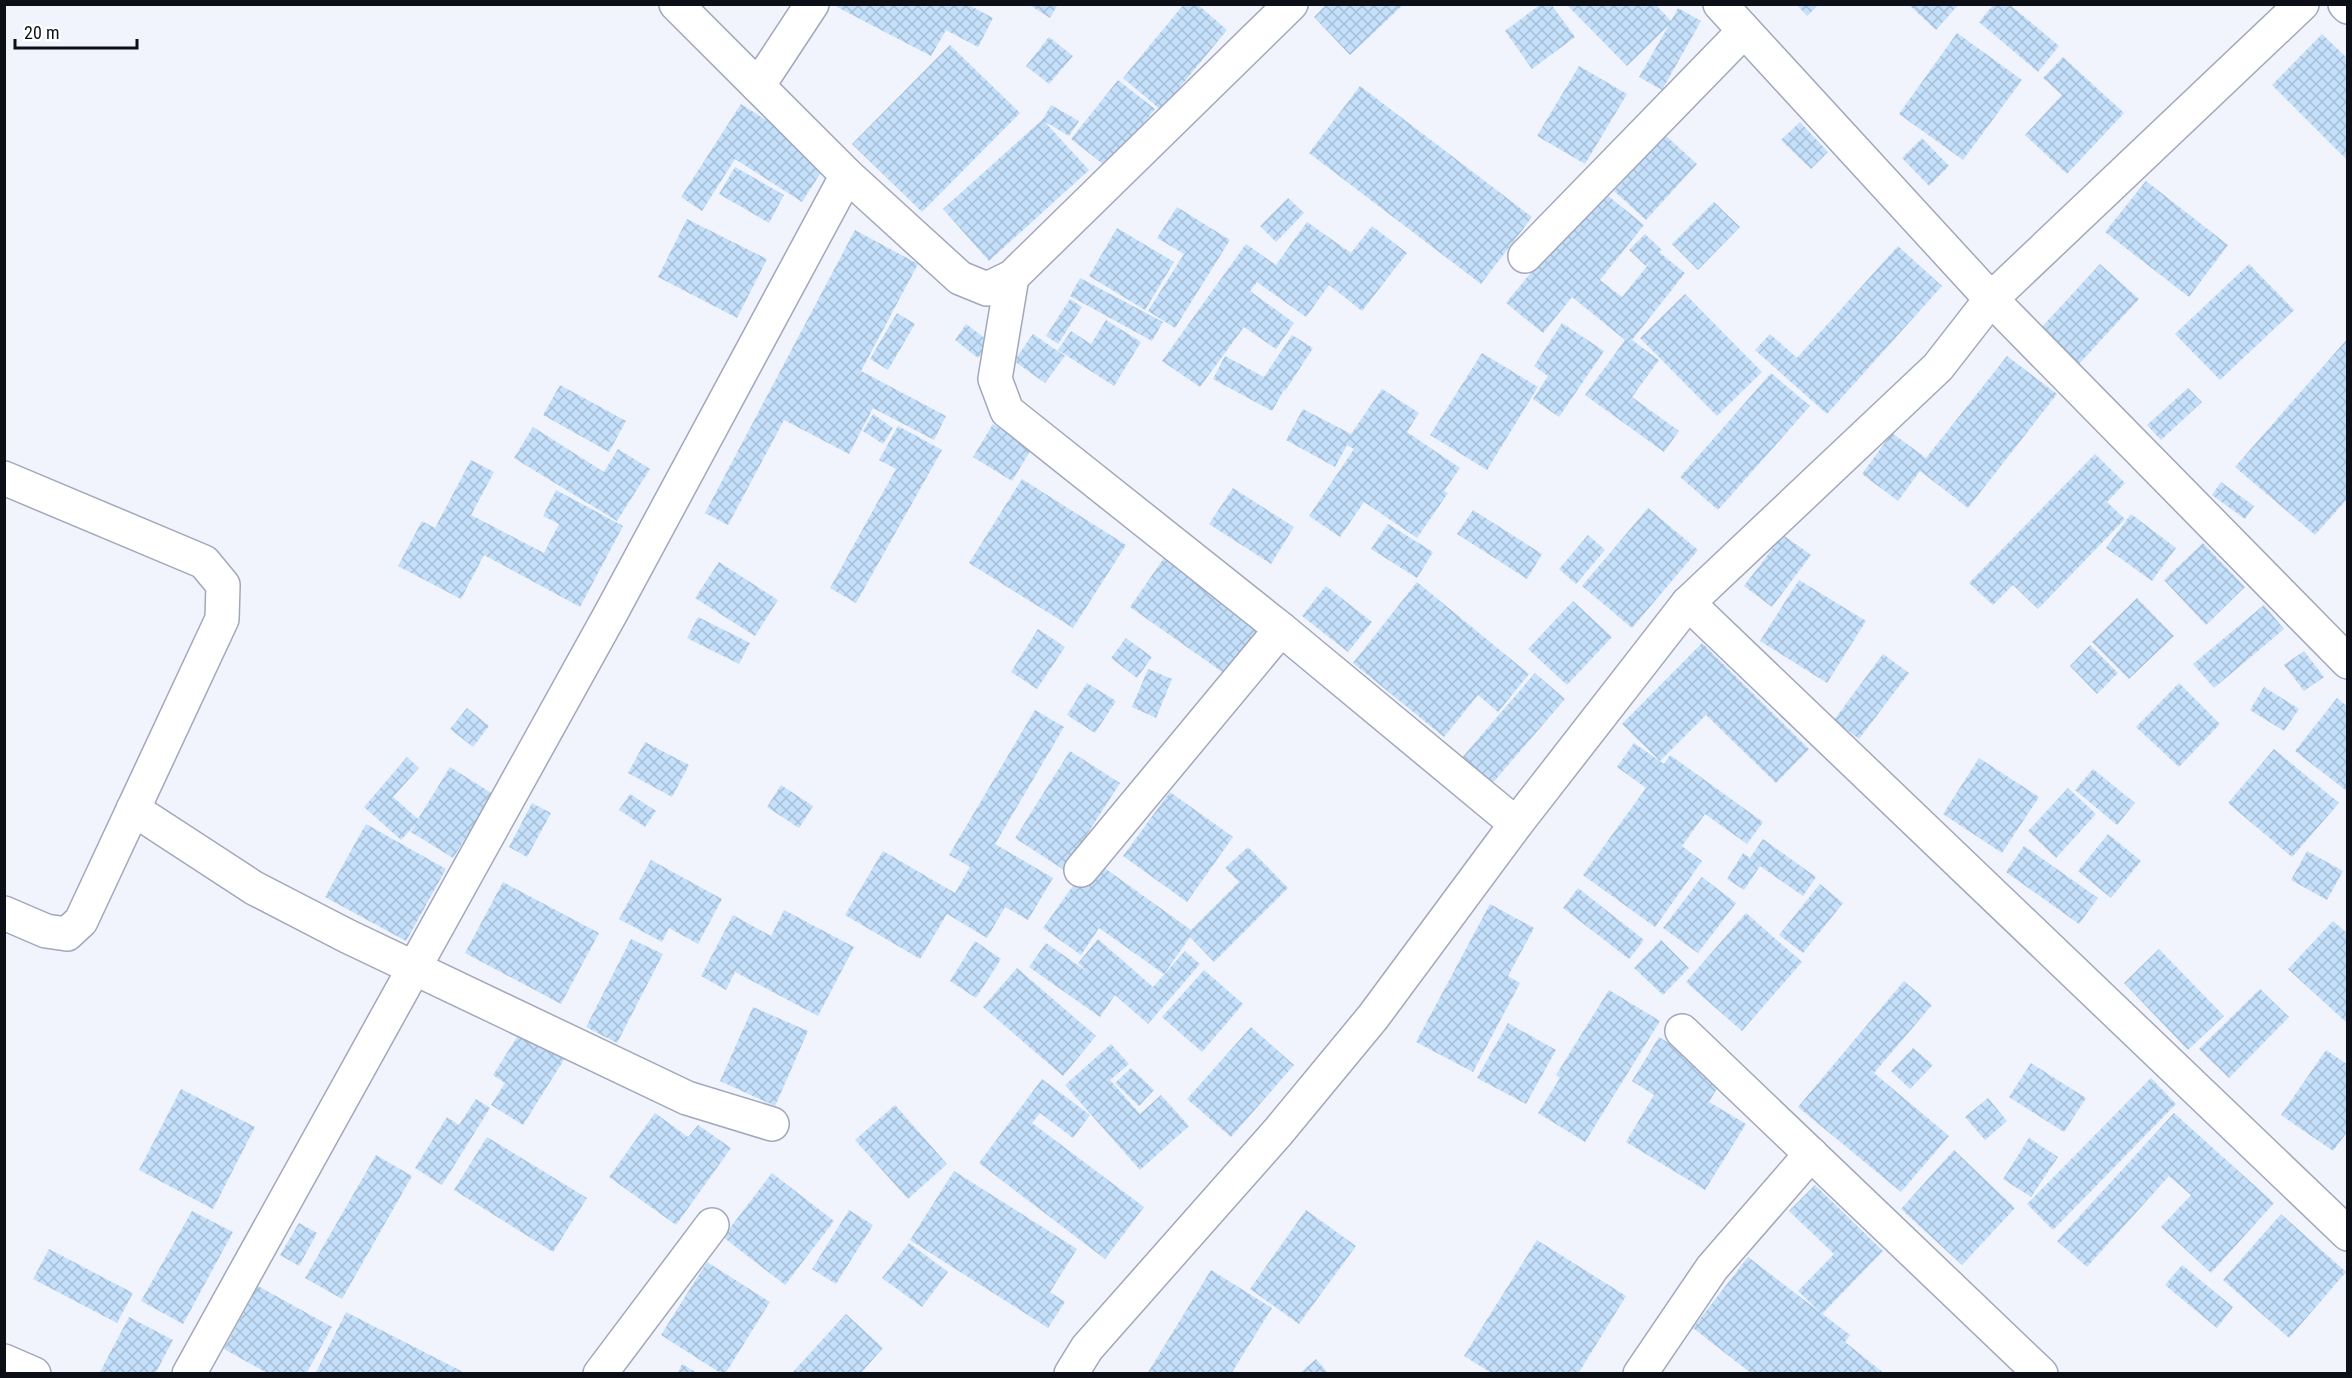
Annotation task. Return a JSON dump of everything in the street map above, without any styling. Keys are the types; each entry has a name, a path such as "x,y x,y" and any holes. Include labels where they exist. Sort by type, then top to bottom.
{"street":[{"path":"676,4 847,175 960,278 987,289 1012,278 1291,4"},
{"path":"758,86 812,4"},
{"path":"1720,4 1991,298 2348,663"},
{"path":"1071,1374 1087,1348 1278,1132 1373,1017 1516,824 1688,603 1938,367 1991,298 2302,4"},
{"path":"1525,256 1744,31"},
{"path":"189,1374 611,613 847,175"},
{"path":"1012,278 995,379 1007,411 1281,629 1516,824"},
{"path":"4,478 204,562 223,585 222,619 81,921 66,934 46,932 4,913"},
{"path":"1688,603 2348,1234"},
{"path":"1081,870 1281,629"},
{"path":"134,809 254,888 413,968 687,1098 772,1124"},
{"path":"1682,1031 2041,1374"},
{"path":"1640,1374 1712,1268 1811,1154"},
{"path":"600,1374 712,1225"},
{"path":"4,1361 34,1374"}],"building":[{"path":"838,4 967,4 993,18 978,47 946,30 931,56 837,7"},
{"path":"1028,4 1058,4 1050,18"},
{"path":"1184,4 1197,4 1227,30 1161,110 1123,78"},
{"path":"1327,4 1404,4 1350,55 1314,17"},
{"path":"1541,4 1551,4 1575,37 1532,69 1505,31"},
{"path":"1566,4 1655,4 1671,21 1678,8 1701,21 1662,90 1639,77 1669,25 1627,66"},
{"path":"1796,4 1819,4 1807,16"},
{"path":"1908,4 1959,4 1936,30"},
{"path":"1994,4 2009,4 2059,46 2038,72 1979,22"},
{"path":"1957,33 2022,80 1963,160 1899,114"},
{"path":"2322,34 2348,59 2348,161 2272,85"},
{"path":"1049,37 1073,56 1049,84 1026,66"},
{"path":"950,45 1020,113 922,212 852,144"},
{"path":"2063,57 2124,113 2067,174 2025,135 2062,95 2043,78"},
{"path":"1579,66 1627,94 1585,164 1537,136"},
{"path":"1118,80 1155,109 1108,168 1071,139"},
{"path":"1360,86 1532,217 1481,284 1309,153"},
{"path":"741,104 829,160 802,202 735,159 702,211 681,197"},
{"path":"1051,105 1079,121 1069,136 1044,121 1089,170 989,261 943,209 1043,119"},
{"path":"1800,122 1828,152 1811,169 1781,140"},
{"path":"1665,135 1697,164 1646,220 1614,191"},
{"path":"1922,138 1949,166 1929,186 1902,158"},
{"path":"735,167 784,195 769,223 719,194"},
{"path":"2146,181 2228,245 2189,297 2105,232"},
{"path":"1601,190 1644,225 1600,280 1622,297 1652,260 1646,266 1629,250 1645,234 1662,250 1659,252 1685,273 1632,340 1659,360 1632,397 1679,431 1664,452 1585,395 1625,340 1572,297 1543,333 1506,303 1538,264 1540,266"},
{"path":"1288,198 1304,213 1276,242 1260,226"},
{"path":"1714,202 1740,227 1698,270 1672,244"},
{"path":"1177,207 1230,240 1175,328 1148,311 1184,254 1157,238"},
{"path":"687,219 767,259 737,318 658,277"},
{"path":"1307,222 1351,253 1372,226 1407,253 1362,311 1329,285 1306,317 1257,282 1250,291 1294,323 1276,349 1244,327 1200,387 1162,361 1246,244 1276,265"},
{"path":"1117,228 1174,262 1145,310 1089,276"},
{"path":"855,230 918,264 861,371 946,416 934,440 873,408 849,454 784,420 728,525 705,513"},
{"path":"1898,246 1942,286 1827,414 1755,350 1770,334 1797,358"},
{"path":"2100,264 2139,299 2078,365 2039,330"},
{"path":"2249,264 2294,310 2220,380 2175,334"},
{"path":"1080,278 1163,322 1152,341 1070,296"},
{"path":"1685,294 1762,372 1717,416 1640,338"},
{"path":"1070,299 1082,307 1058,344 1046,336"},
{"path":"897,313 915,324 888,370 870,359"},
{"path":"1106,320 1141,342 1114,386 1058,350 1071,331 1091,344"},
{"path":"1562,323 1604,351 1559,417 1533,399 1548,376 1534,366"},
{"path":"966,324 990,342 978,358 955,340"},
{"path":"1033,334 1065,356 1045,383 1014,361"},
{"path":"1292,335 1313,348 1272,411 1213,379 1225,356 1264,377"},
{"path":"2348,338 2348,498 2315,535 2235,467"},
{"path":"1482,353 1538,387 1487,470 1430,435"},
{"path":"2007,356 2057,394 1968,508 1920,471 1898,501 1862,474 1892,433 1926,458"},
{"path":"1771,373 1810,406 1718,510 1680,477"},
{"path":"560,385 626,421 609,452 543,415"},
{"path":"2188,388 2202,402 2161,440 2147,425"},
{"path":"1382,389 1419,413 1407,432 1460,468 1444,491 1448,493 1417,538 1364,502 1340,537 1309,516 1354,449 1347,445 1335,467 1286,440 1303,409 1351,434"},
{"path":"873,414 893,428 883,444 863,431"},
{"path":"993,424 1032,448 1012,481 973,457"},
{"path":"898,426 942,450 856,603 830,588 896,469 879,460"},
{"path":"533,427 604,472 618,449 650,469 617,521 514,458"},
{"path":"2095,454 2125,483 2107,502 2125,519 2038,609 2013,585 1993,605 1969,583"},
{"path":"471,460 494,472 471,515 544,553 559,524 543,516 556,490 623,526 580,607 484,555 461,599 398,566 422,521 435,528"},
{"path":"1022,479 1126,545 1073,628 969,563"},
{"path":"2221,482 2254,506 2245,519 2212,495"},
{"path":"1233,488 1294,527 1271,564 1209,524"},
{"path":"1648,508 1698,550 1632,628 1582,586"},
{"path":"1473,510 1542,554 1527,579 1457,534"},
{"path":"2131,514 2176,548 2152,581 2106,548"},
{"path":"1388,524 1433,552 1417,578 1371,549"},
{"path":"1588,535 1605,550 1576,584 1559,569"},
{"path":"1783,535 1811,555 1772,607 1744,586"},
{"path":"2203,543 2245,587 2206,625 2164,580"},
{"path":"1166,555 1265,623 1228,676 1130,607"},
{"path":"719,562 778,600 755,636 695,598"},
{"path":"1799,580 1866,621 1827,683 1760,641"},
{"path":"1417,582 1529,674 1498,712 1478,695 1444,737 1353,663"},
{"path":"1326,586 1372,622 1348,652 1302,616"},
{"path":"2137,598 2174,636 2129,679 2092,642"},
{"path":"1573,601 1612,637 1567,685 1528,649"},
{"path":"2264,605 2284,629 2214,688 2193,664"},
{"path":"698,617 750,643 739,664 687,638"},
{"path":"1038,629 1065,647 1037,689 1011,672"},
{"path":"1126,638 1152,657 1137,678 1111,658"},
{"path":"1702,643 1809,749 1776,783 1706,715 1660,761 1622,724"},
{"path":"2090,645 2118,673 2097,694 2070,666"},
{"path":"2304,651 2324,677 2304,691 2284,665"},
{"path":"1883,654 1909,673 1859,739 1834,720"},
{"path":"1148,669 1172,679 1156,718 1132,707"},
{"path":"1535,673 1565,699 1490,786 1460,760"},
{"path":"1087,683 1116,701 1095,733 1067,715"},
{"path":"2179,683 2220,724 2179,767 2136,727"},
{"path":"2264,687 2299,709 2284,731 2250,710"},
{"path":"2337,698 2348,707 2348,792 2295,751"},
{"path":"467,708 489,726 473,747 450,729"},
{"path":"1035,710 1064,727 995,844 1053,878 1028,920 1005,907 987,938 947,914 920,959 845,915 883,851 955,893 970,867 949,855"},
{"path":"645,742 689,765 672,797 628,773"},
{"path":"1634,743 1664,764 1670,755 1763,822 1747,844 1705,814 1682,846 1702,861 1655,927 1583,875 1646,788 1617,767"},
{"path":"2274,749 2339,803 2292,857 2228,803"},
{"path":"1070,751 1120,783 1064,870 1015,838"},
{"path":"407,757 419,768 393,797 418,819 450,767 493,794 453,858 411,832 416,824 401,840 364,807"},
{"path":"1979,758 2039,797 2002,853 1943,814"},
{"path":"2093,769 2135,803 2117,825 2075,790"},
{"path":"781,785 813,806 799,828 767,807"},
{"path":"2068,788 2096,814 2056,858 2028,831"},
{"path":"1170,792 1233,837 1187,902 1123,856"},
{"path":"630,794 656,811 645,827 619,810"},
{"path":"532,803 551,813 527,857 509,847"},
{"path":"366,824 446,869 406,941 325,897"},
{"path":"2108,834 2141,861 2111,898 2078,871"},
{"path":"1763,839 1816,877 1803,896 1760,866 1744,890 1727,879 1743,853 1750,858"},
{"path":"2024,846 2098,898 2079,924 2006,872"},
{"path":"1248,847 1288,888 1214,962 1190,937 1164,974 1099,928 1081,955 1043,928 1092,859 1191,930 1239,882 1225,868"},
{"path":"2307,851 2343,871 2327,900 2291,880"},
{"path":"651,860 722,899 698,944 669,928 662,942 619,919"},
{"path":"1702,877 1736,903 1698,953 1663,928"},
{"path":"503,882 599,933 561,1004 465,953"},
{"path":"1820,884 1843,903 1803,953 1779,935"},
{"path":"1578,888 1644,940 1629,959 1563,908"},
{"path":"1490,904 1534,928 1508,976 1520,983 1473,1072 1416,1042"},
{"path":"784,910 854,947 818,1016 735,972 726,990 701,976 733,915 771,936"},
{"path":"1746,913 1802,962 1742,1031 1686,982"},
{"path":"2333,921 2348,934 2348,1024 2288,969"},
{"path":"631,939 663,954 617,1043 586,1027"},
{"path":"1098,939 1153,987 1185,951 1200,964 1148,1024 1115,995 1100,1017 1029,967 1046,943 1089,973 1078,963"},
{"path":"1661,940 1689,968 1663,995 1634,968"},
{"path":"975,941 1001,959 976,998 950,981"},
{"path":"2159,949 2224,1016 2188,1050 2124,983"},
{"path":"1017,968 1096,1036 1063,1076 983,1007"},
{"path":"1204,970 1243,1004 1202,1052 1162,1017"},
{"path":"1904,981 1932,1005 1874,1073 1949,1136 1901,1192 1798,1107"},
{"path":"2260,989 2289,1017 2229,1078 2199,1049"},
{"path":"1609,990 1660,1021 1585,1142 1538,1113 1560,1078 1556,1075"},
{"path":"753,1007 808,1031 775,1106 720,1081"},
{"path":"1508,1023 1556,1050 1526,1104 1477,1078"},
{"path":"1251,1027 1294,1065 1231,1137 1187,1099"},
{"path":"521,1031 565,1058 523,1125 491,1105 505,1083 493,1075"},
{"path":"1659,1037 1724,1077 1709,1102 1746,1124 1705,1190 1626,1142 1654,1095 1632,1081"},
{"path":"1111,1044 1129,1064 1110,1080 1140,1114 1161,1095 1189,1126 1140,1170 1065,1085"},
{"path":"1913,1048 1933,1065 1910,1089 1891,1071"},
{"path":"2326,1050 2348,1065 2348,1131 2333,1151 2281,1115"},
{"path":"2031,1063 2086,1098 2064,1132 2009,1097"},
{"path":"1131,1068 1154,1090 1139,1106 1115,1083"},
{"path":"2151,1078 2176,1104 2053,1230 2027,1204"},
{"path":"1042,1079 1090,1115 1073,1138 1040,1113 1032,1123 1144,1207 1105,1259 979,1163"},
{"path":"181,1089 255,1127 213,1209 139,1170"},
{"path":"1988,1098 2007,1121 1985,1140 1965,1117"},
{"path":"476,1099 490,1108 442,1185 415,1168 447,1117 459,1125"},
{"path":"895,1105 947,1164 908,1199 855,1140"},
{"path":"655,1113 688,1137 698,1125 731,1148 676,1225 609,1177"},
{"path":"2174,1113 2274,1203 2211,1273 2161,1227 2191,1195 2169,1176 2087,1267 2057,1241"},
{"path":"487,1137 587,1198 553,1252 454,1190"},
{"path":"2029,1138 2058,1157 2031,1197 2003,1179"},
{"path":"1954,1150 2015,1208 1962,1265 1901,1209"},
{"path":"376,1155 412,1176 342,1299 305,1278"},
{"path":"954,1171 1077,1249 1050,1292 1065,1302 1048,1328 910,1240"},
{"path":"772,1173 834,1221 785,1285 723,1237"},
{"path":"1815,1185 1883,1251 1822,1314 1798,1291 1834,1254 1789,1211"},
{"path":"849,1210 873,1225 836,1284 812,1269"},
{"path":"1306,1210 1356,1246 1299,1324 1250,1289"},
{"path":"192,1211 233,1232 183,1324 141,1301"},
{"path":"2281,1214 2346,1272 2289,1338 2223,1280"},
{"path":"299,1223 317,1233 299,1266 280,1255"},
{"path":"1537,1240 1626,1296 1578,1374 1493,1374 1464,1356"},
{"path":"909,1243 948,1272 922,1307 882,1278"},
{"path":"49,1249 133,1293 117,1323 33,1279"},
{"path":"1748,1257 1850,1335 1845,1342 1885,1374 1752,1374 1693,1328"},
{"path":"707,1262 770,1302 725,1374 661,1335"},
{"path":"2182,1265 2233,1307 2217,1328 2165,1285"},
{"path":"1211,1270 1272,1308 1231,1374 1147,1374"},
{"path":"258,1286 332,1327 306,1374 269,1374 224,1349"},
{"path":"346,1312 467,1374 316,1372"},
{"path":"846,1314 883,1348 860,1374 791,1374"},
{"path":"129,1317 173,1340 155,1374 102,1374 100,1372"},
{"path":"1316,1359 1329,1374 1299,1374"},
{"path":"682,1364 699,1374 677,1374"}]}
